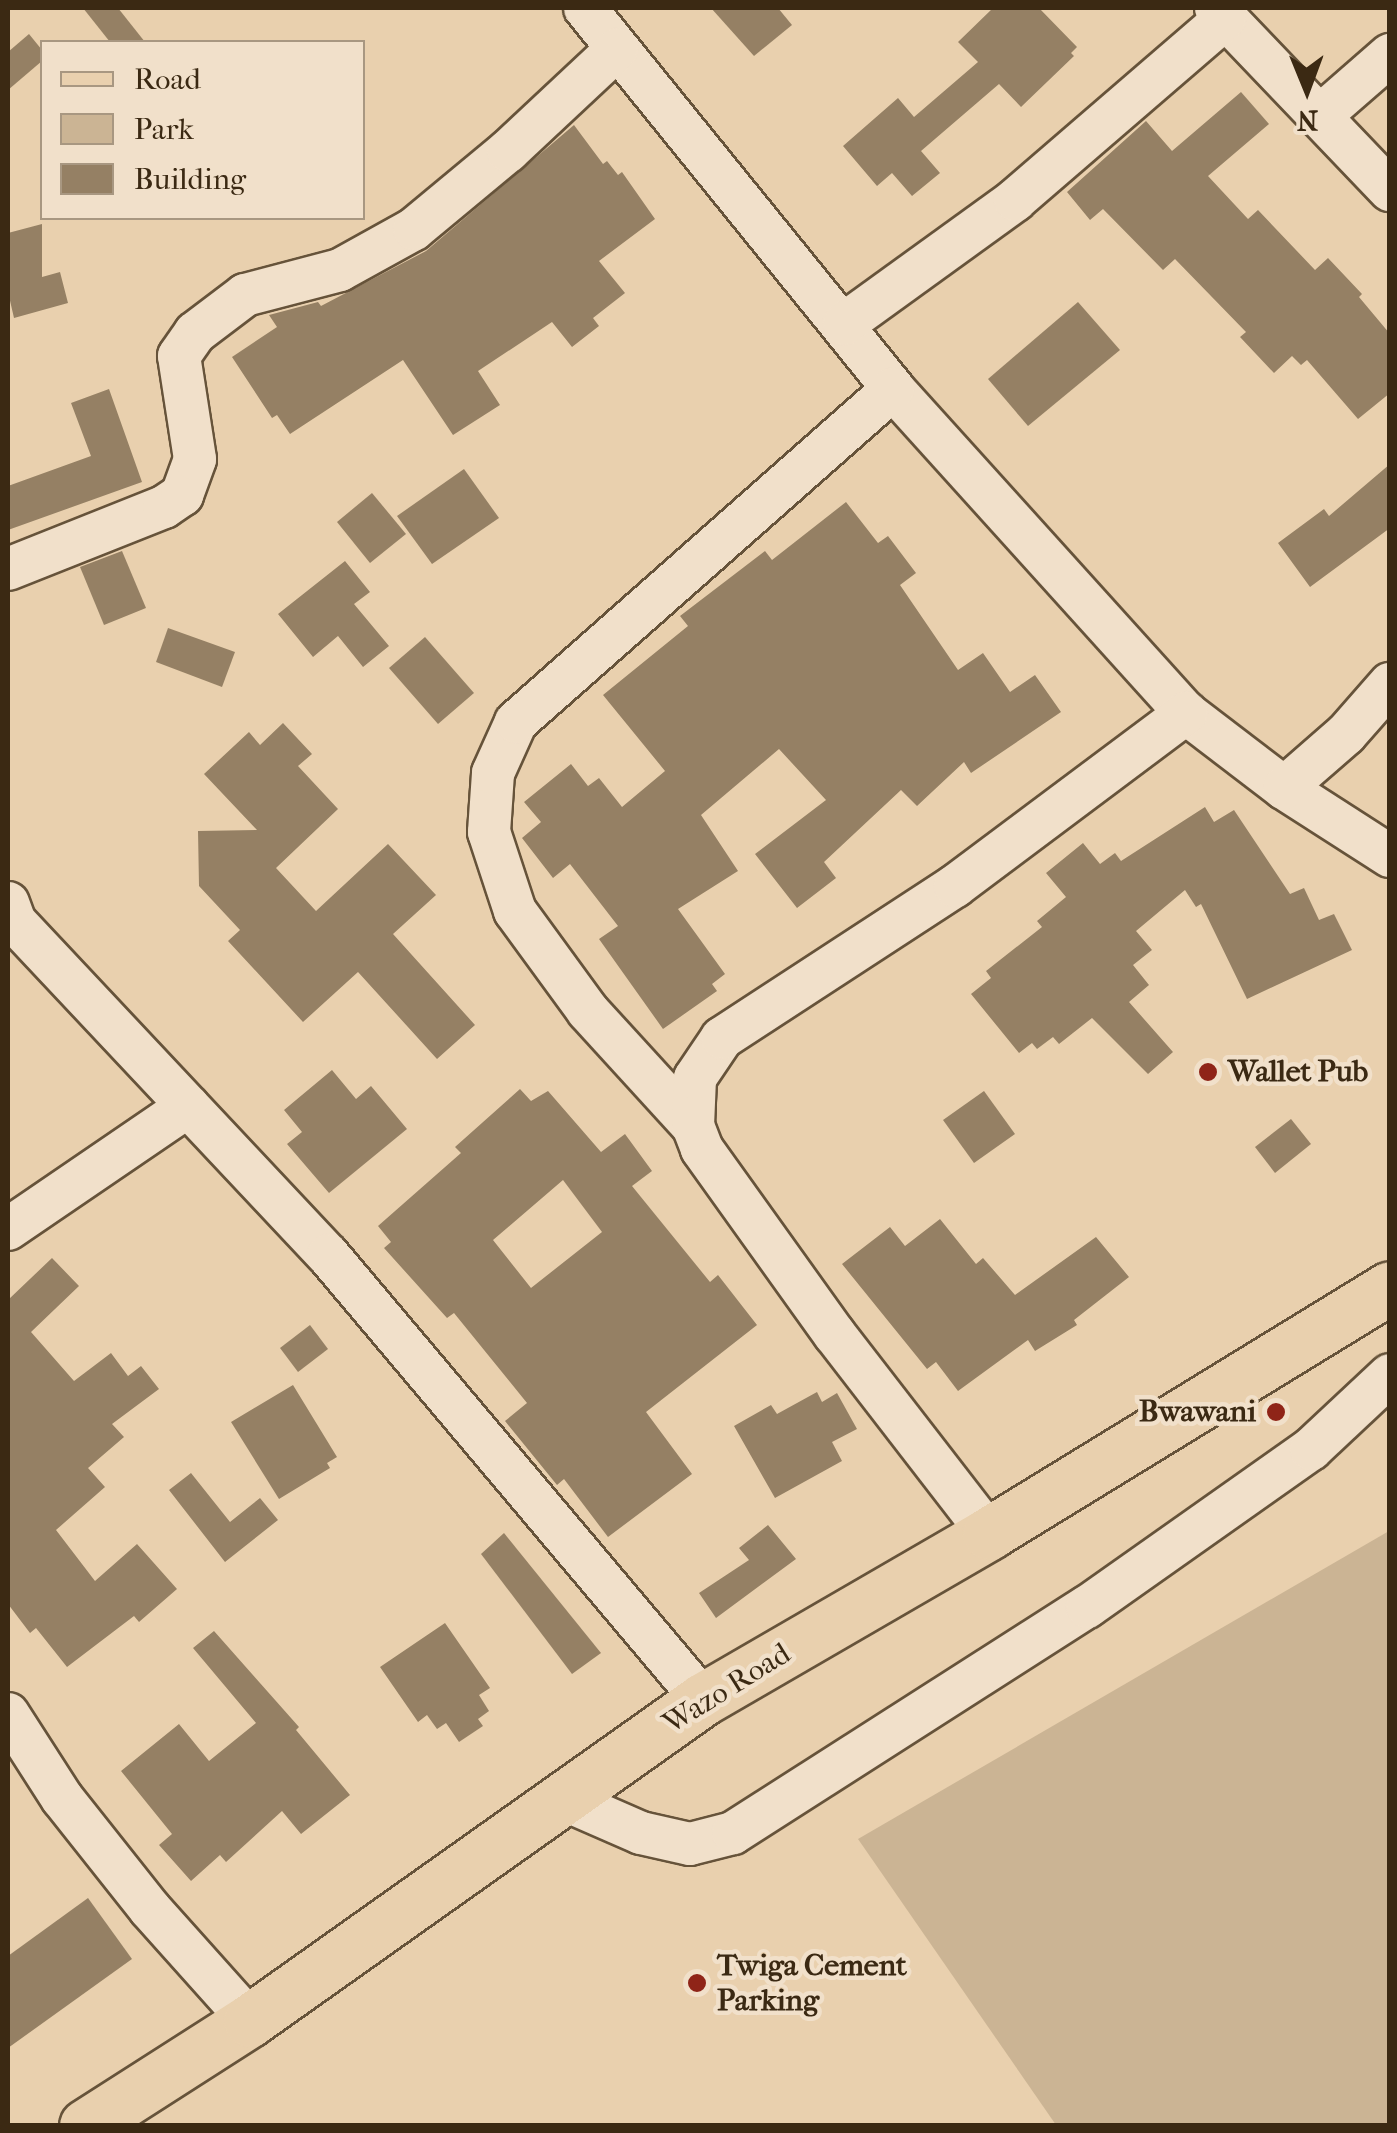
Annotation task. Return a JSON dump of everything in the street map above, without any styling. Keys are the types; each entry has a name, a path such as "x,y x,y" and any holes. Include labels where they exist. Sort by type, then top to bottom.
{"main road":[{"name":"Wazo Road","path":"86,2126 250,2021 702,1700 989,1534 1390,1288"}],"street":[{"path":"584,8 894,389 1186,713 1284,788 1390,856"},
{"path":"844,324 1015,200 1220,13 1390,190"},
{"path":"8,569 164,507 182,495 195,459 179,356 195,332 244,295 340,270 414,229 508,151 617,49"},
{"path":"1320,116 1390,55"},
{"path":"894,389 516,722 493,773 489,832 515,911 588,1011 692,1126 702,1148 835,1335 989,1534"},
{"path":"1284,788 1346,734 1390,684"},
{"path":"692,1126 695,1078 706,1056 722,1038 954,886 1186,713"},
{"path":"8,902 16,922 328,1255 702,1700"},
{"path":"8,1229 188,1106"},
{"path":"563,1799 641,1833 690,1844 733,1833 1087,1607 1311,1449 1390,1375"},
{"path":"8,1714 73,1812 150,1909 250,2021"}],"green space":[{"path":"1389,1531 1389,2125 1056,2125 858,1839"}],"building":[{"path":"83,8 118,8 143,40 108,40"},
{"path":"711,8 778,8 792,25 754,56"},
{"path":"993,8 1039,8 1077,47 1071,53 1074,56 1021,107 999,84 921,151 940,173 912,196 892,173 877,186 843,146 898,98 914,117 978,62 958,42"},
{"path":"29,34 40,48 40,63 8,90 8,52"},
{"path":"1241,92 1269,124 1208,176 1248,219 1258,210 1315,270 1328,258 1362,294 1359,297 1390,334 1390,393 1358,419 1307,360 1301,365 1292,356 1274,373 1240,337 1246,332 1175,259 1163,270 1103,209 1090,220 1067,192 1146,121 1172,151"},
{"path":"574,125 603,164 607,161 618,175 622,172 655,219 599,261 625,293 593,318 599,326 572,347 552,322 478,371 500,405 453,435 403,360 290,434 277,415 272,418 232,357 277,327 269,315 318,302 321,306 426,251"},
{"path":"42,224 42,277 60,272 68,303 14,318 8,292 8,233"},
{"path":"1078,302 1120,350 1028,426 988,379"},
{"path":"109,389 142,482 8,530 8,486 91,456 71,403"},
{"path":"1390,464 1390,528 1310,587 1278,543 1324,509 1329,516"},
{"path":"464,469 499,518 432,564 397,516"},
{"path":"372,493 406,534 370,563 337,522"},
{"path":"846,502 878,543 888,536 916,573 900,585 958,670 983,653 1010,692 1035,675 1061,712 971,773 964,762 917,806 901,790 824,862 836,878 797,908 755,854 826,800 779,749 701,815 738,871 678,909 725,974 712,984 717,991 663,1029 599,939 618,926 570,864 553,878 522,838 541,822 524,802 571,764 588,786 599,778 622,807 665,771 603,695 688,626 680,616 765,551 772,560"},
{"path":"122,551 146,608 104,625 80,567"},
{"path":"345,561 370,592 354,604 389,646 363,667 338,636 313,657 278,614"},
{"path":"168,628 235,652 222,687 156,662"},
{"path":"425,637 474,693 438,724 389,668"},
{"path":"283,723 312,754 298,766 338,809 276,868 316,911 388,844 436,895 393,934 475,1025 437,1059 358,972 303,1022 228,941 240,930 199,886 198,831 257,830 204,774 249,732 260,745"},
{"path":"1205,807 1214,822 1234,810 1290,894 1304,888 1319,920 1334,914 1352,950 1247,999 1201,904 1196,907 1185,890 1136,931 1152,950 1133,965 1149,985 1129,1002 1173,1052 1148,1074 1092,1018 1059,1044 1053,1037 1037,1049 1032,1043 1019,1053 971,994 991,978 986,971 1042,927 1037,921 1066,897 1046,873 1083,843 1100,864 1115,853 1121,861"},
{"path":"332,1070 356,1099 371,1086 407,1129 329,1193 287,1144 302,1132 284,1110"},
{"path":"520,1089 531,1101 548,1091 601,1152 625,1134 652,1171 632,1186 710,1282 718,1275 757,1325 646,1412 692,1474 608,1537 564,1479 557,1485 505,1421 527,1403 454,1313 447,1318 384,1248 391,1242 378,1226 461,1153 455,1147","holes":["563,1180 602,1232 531,1288 493,1240"]},
{"path":"984,1091 1015,1134 974,1163 943,1120"},
{"path":"1291,1119 1311,1144 1275,1173 1255,1147"},
{"path":"940,1219 976,1264 983,1258 1015,1295 1096,1237 1129,1277 1074,1320 1077,1325 1035,1351 1028,1340 958,1391 936,1362 927,1369 842,1264 890,1227 905,1246"},
{"path":"52,1258 79,1286 31,1332 74,1381 111,1353 128,1376 141,1366 159,1389 112,1424 124,1437 88,1468 105,1487 56,1530 95,1581 137,1544 177,1589 139,1622 134,1616 67,1667 36,1628 30,1633 8,1604 8,1300"},
{"path":"310,1325 328,1349 298,1372 280,1348"},
{"path":"293,1385 337,1457 327,1463 330,1468 279,1499 231,1422"},
{"path":"817,1392 822,1402 837,1393 857,1429 832,1442 842,1461 775,1498 734,1426 771,1405 777,1414"},
{"path":"191,1473 230,1522 260,1498 278,1520 225,1562 169,1490"},
{"path":"768,1525 796,1559 716,1618 699,1593 749,1560 739,1548"},
{"path":"504,1533 601,1653 572,1674 481,1554"},
{"path":"445,1623 490,1688 479,1695 489,1711 478,1719 483,1726 459,1742 446,1723 437,1729 427,1715 418,1722 380,1667"},
{"path":"214,1631 299,1727 296,1730 350,1795 301,1834 282,1811 226,1862 220,1855 191,1881 159,1845 172,1834 121,1771 179,1724 209,1761 256,1723 193,1648"},
{"path":"88,1898 132,1959 8,2048 8,1956"}],"place":[{"name":"Wallet Pub","path":"1208,1072"},
{"name":"Bwawani","path":"1276,1412"},
{"name":"Twiga Cement Parking","path":"697,1983"}]}
